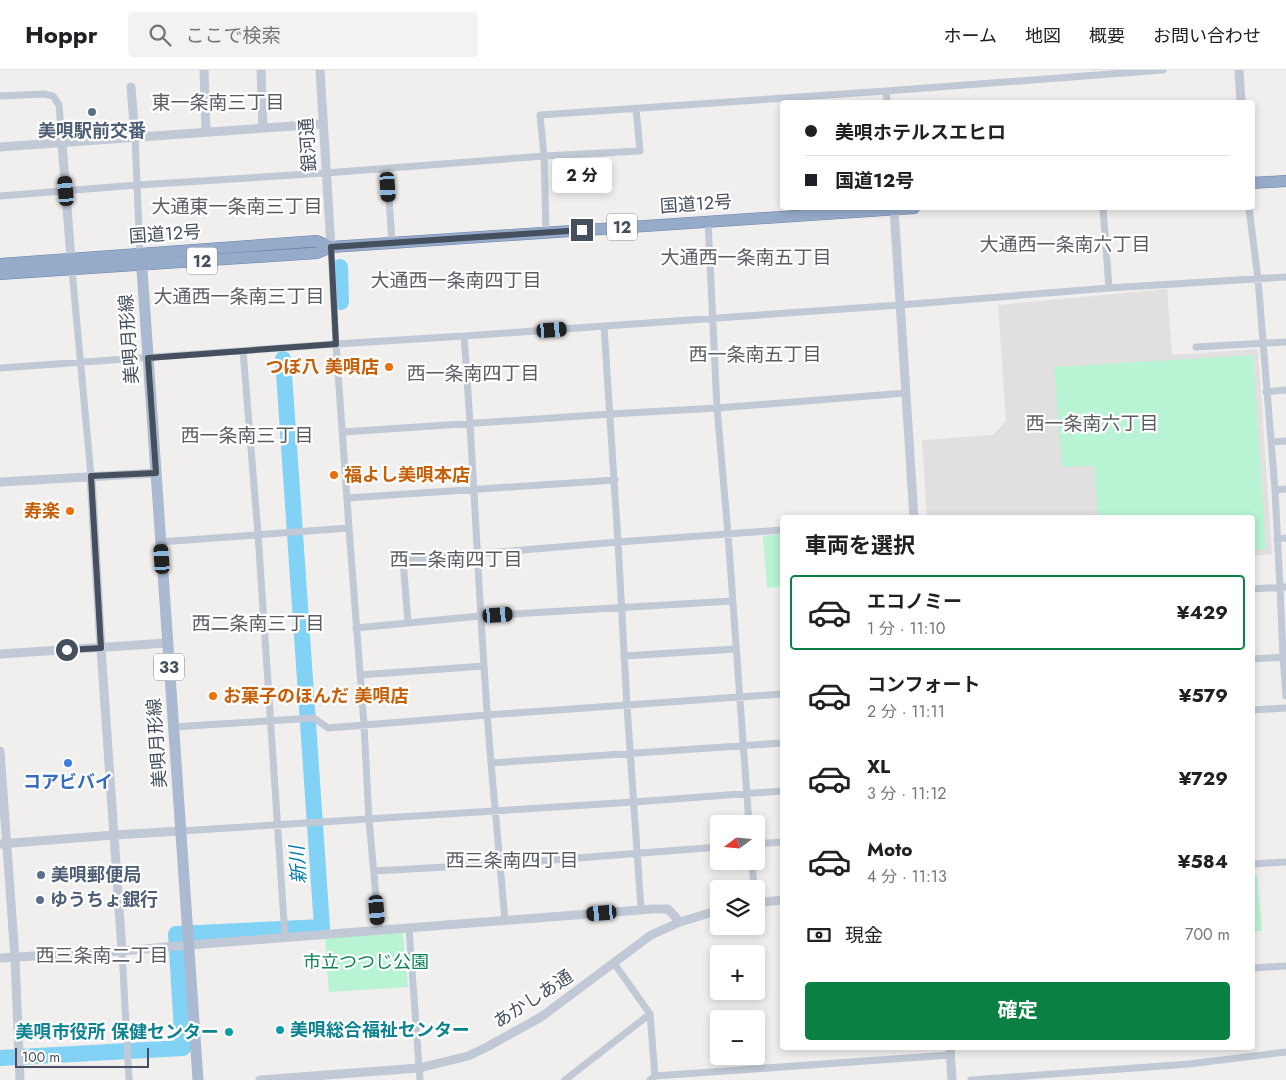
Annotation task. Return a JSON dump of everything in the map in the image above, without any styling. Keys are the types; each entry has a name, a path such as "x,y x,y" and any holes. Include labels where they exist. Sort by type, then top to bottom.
{"highway":[{"path":"1255,183 1286,181"},
{"name":"国道12号","path":"0,274 141,259 317,253 331,247 865,210"},
{"name":"国道12号","path":"0,264 71,265"}],"main road":[{"name":"美唄月形線","path":"141,259 198,1080"}],"street":[{"path":"204,70 206,132"},
{"path":"261,70 263,128"},
{"name":"銀河通","path":"320,70 331,247"},
{"path":"546,232 544,156 540,115 1163,70"},
{"path":"1240,70 1242,100"},
{"path":"131,86 141,259"},
{"path":"886,91 887,100"},
{"path":"0,96 44,94 53,96 60,105 71,265 91,476 129,1080"},
{"path":"0,196 640,150 636,108"},
{"path":"0,147 322,124"},
{"path":"387,169 392,243"},
{"path":"894,210 914,515"},
{"path":"1104,210 1109,288"},
{"path":"1249,210 1258,279 1277,539 1283,587 1286,696"},
{"path":"708,221 717,408 748,815"},
{"path":"331,247 348,528 364,725 369,820 379,929"},
{"path":"0,368 900,305 1109,288 1286,277"},
{"path":"604,326 641,909"},
{"path":"464,336 471,424 480,616 505,921"},
{"path":"1196,347 1286,342"},
{"path":"243,351 258,534 285,937"},
{"path":"1266,392 1286,390"},
{"path":"343,432 717,408 906,393"},
{"path":"1271,442 1286,441"},
{"path":"0,482 156,473"},
{"path":"347,498 615,480"},
{"path":"1274,490 1286,489"},
{"path":"160,542 348,528"},
{"path":"408,623 403,560 780,530"},
{"path":"1277,539 1286,538"},
{"path":"1255,589 1283,587"},
{"path":"356,628 480,616 732,601"},
{"path":"0,654 168,643"},
{"path":"624,656 736,649"},
{"path":"1255,660 1284,657"},
{"path":"360,674 484,666"},
{"path":"173,727 314,718 328,728 780,694"},
{"path":"1255,710 1286,708"},
{"path":"491,763 780,743"},
{"path":"0,751 3,844 15,958 20,1080"},
{"path":"3,844 780,791"},
{"path":"765,843 780,842"},
{"path":"374,871 500,864 710,848"},
{"path":"1255,864 1286,862"},
{"path":"765,902 780,900"},
{"path":"0,958 122,951 189,944 641,909 668,909 680,922"},
{"name":"あかしあ通","path":"266,1080 419,1068 468,1056 541,1017 651,935 680,922 710,913"},
{"path":"409,928 420,1080"},
{"path":"614,964 650,1014 653,1078 950,1051 952,1080"},
{"path":"1255,968 1286,966"},
{"path":"565,1080 650,1014"},
{"path":"971,1080 1189,1064 1286,1052"}],"shaded area":[{"path":"1167,289 1172,355 1258,349 1272,554 1255,556 1255,515 927,515 922,440 993,435 1006,421 998,305"}],"green space":[{"path":"1253,355 1266,549 1255,550 1255,515 1098,515 1094,466 1062,467 1054,367"},
{"path":"780,534 780,587 767,588 763,536"},
{"path":"1255,875 1257,875 1262,931 1255,932"},
{"name":"市立つつじ公園","path":"403,933 408,987 329,992 325,938"}],"waterway":[{"name":"新川","path":"340,267 341,302"},
{"name":"新川","path":"0,1058 183,1048 176,934 322,927 283,359"}],"place":[{"name":"美唄駅前交番","path":"92,112"},
{"name":"つぼ八 美唄店","path":"389,367"},
{"name":"福よし美唄本店","path":"334,475"},
{"name":"寿楽","path":"70,511"},
{"name":"お菓子のほんだ 美唄店","path":"213,696"},
{"name":"コアビバイ","path":"68,763"},
{"name":"美唄郵便局","path":"41,875"},
{"name":"ゆうちょ銀行","path":"40,900"},
{"name":"美唄総合福祉センター","path":"280,1030"},
{"name":"美唄市役所 保健センター","path":"229,1032"}],"district":[{"name":"東一条南三丁目","path":"218,102"},
{"name":"大通東一条南三丁目","path":"237,206"},
{"name":"大通西一条南六丁目","path":"1065,244"},
{"name":"大通西一条南五丁目","path":"746,257"},
{"name":"大通西一条南四丁目","path":"456,280"},
{"name":"大通西一条南三丁目","path":"239,296"},
{"name":"西一条南五丁目","path":"755,354"},
{"name":"西一条南四丁目","path":"473,373"},
{"name":"西一条南六丁目","path":"1092,423"},
{"name":"西一条南三丁目","path":"247,435"},
{"name":"西二条南四丁目","path":"456,559"},
{"name":"西二条南三丁目","path":"258,623"},
{"name":"西三条南四丁目","path":"512,860"},
{"name":"西三条南二丁目","path":"102,955"}],"route":[{"path":"67,650 101,648 91,476 156,473 148,358 336,344 331,247 582,230"}]}
